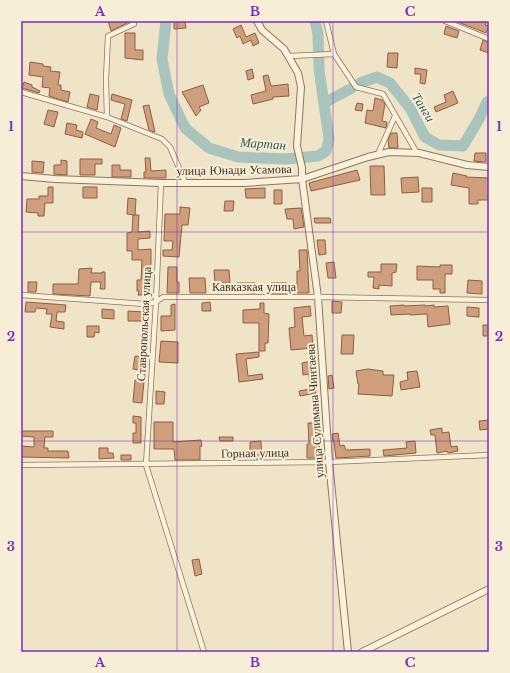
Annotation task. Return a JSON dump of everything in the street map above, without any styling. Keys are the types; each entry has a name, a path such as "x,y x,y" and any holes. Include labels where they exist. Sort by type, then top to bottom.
{"street":[{"path":"107,117 106,79 108,36 134,24 133,21"},
{"name":"улица Сулимана Чинтаева","path":"257,21 262,30 284,49 289,56 298,73 301,87 297,146 302,168 302,179 318,297 329,462 348,652"},
{"path":"326,21 334,54 356,87 383,94 417,152"},
{"path":"445,21 489,38"},
{"path":"289,56 334,54"},
{"path":"21,92 107,117 162,139 170,148 185,182"},
{"path":"378,154 395,116"},
{"name":"улица Юнади Усамова","path":"21,176 55,179 161,183 244,182 302,179 341,165 389,152 417,152 467,165 489,167"},
{"name":"Ставропольская улица","path":"146,465 156,302 161,183"},
{"name":"Кавказкая улица","path":"21,295 145,304 156,302 163,297 318,297 489,300"},
{"name":"Горная улица","path":"21,465 146,465 329,462 489,455"},
{"path":"146,465 204,652"},
{"path":"362,652 489,589"}],"building":[{"path":"108,21 129,21 129,22 111,31"},
{"path":"174,21 185,21 186,28 174,29"},
{"path":"455,21 487,21 485,25 489,26 486,33"},
{"path":"241,25 246,37 255,33 259,43 253,46 251,40 243,44 240,36 237,38 233,29"},
{"path":"446,26 459,31 457,38 444,34"},
{"path":"125,33 135,33 135,50 143,50 143,60 125,58"},
{"path":"483,40 489,43 489,53 480,50"},
{"path":"388,53 398,53 397,68 387,67"},
{"path":"30,62 51,67 50,71 60,72 58,85 61,85 61,90 70,92 68,102 49,96 50,88 42,87 43,77 29,75"},
{"path":"415,68 427,70 425,84 420,83 421,74 415,74"},
{"path":"252,69 254,78 248,80 246,71"},
{"path":"268,75 271,86 288,84 289,96 273,97 273,99 253,104 251,95 266,91 263,76"},
{"path":"24,82 32,85 32,87 40,91 39,93 22,88"},
{"path":"203,85 209,103 199,107 201,110 196,116 182,92"},
{"path":"453,91 458,103 436,112 434,107 446,102 444,95"},
{"path":"90,94 99,96 97,110 87,107"},
{"path":"112,94 132,100 127,121 121,119 125,104 111,100"},
{"path":"375,98 382,100 385,104 382,121 387,122 386,128 365,123 367,110 373,111"},
{"path":"357,103 363,104 362,111 355,110"},
{"path":"149,105 155,132 149,130 143,106"},
{"path":"48,110 58,112 54,127 44,124"},
{"path":"91,119 98,122 96,128 111,134 114,125 121,128 115,147 85,134"},
{"path":"67,123 77,125 76,130 83,132 82,138 65,134"},
{"path":"391,133 397,133 398,148 389,148 388,140"},
{"path":"475,153 486,153 486,162 474,161"},
{"path":"145,158 150,158 151,171 166,170 166,178 144,178 144,172 146,172"},
{"path":"80,159 102,159 102,164 95,164 95,175 80,175"},
{"path":"61,160 67,161 67,175 54,174 54,165 61,165"},
{"path":"32,161 44,162 43,173 32,172"},
{"path":"112,165 120,165 120,170 131,170 131,177 112,177"},
{"path":"370,166 384,166 385,195 371,195"},
{"path":"357,170 360,180 311,191 309,183"},
{"path":"453,173 467,176 466,177 489,178 489,200 478,200 478,204 469,204 469,188 451,185"},
{"path":"418,177 419,192 402,193 401,178"},
{"path":"48,187 53,187 53,203 45,203 44,216 38,216 38,213 26,212 27,199 39,199 39,196 48,196"},
{"path":"83,187 97,187 97,198 83,198"},
{"path":"265,188 265,198 246,198 245,189"},
{"path":"422,188 432,188 432,202 422,202"},
{"path":"274,190 282,190 282,204 274,204"},
{"path":"128,198 136,199 135,215 127,214"},
{"path":"225,201 234,201 233,211 224,211"},
{"path":"180,207 190,208 188,225 182,225 179,257 163,256 163,250 172,250 173,241 164,241 165,214 180,214"},
{"path":"301,208 304,227 294,229 293,219 287,219 285,209"},
{"path":"133,215 139,215 138,232 150,231 150,238 138,239 138,250 151,249 148,295 138,295 139,291 137,291 137,280 141,280 142,260 132,260 132,251 127,251 127,233 132,232"},
{"path":"314,218 330,218 331,223 315,223"},
{"path":"317,240 325,240 326,254 319,255"},
{"path":"299,250 307,250 309,293 297,293 297,271 300,271"},
{"path":"334,262 336,278 328,278 326,263"},
{"path":"381,264 397,264 396,272 392,273 392,286 379,285 379,289 373,288 374,277 368,277 368,272 381,272"},
{"path":"440,265 452,265 452,274 445,274 445,293 440,293 440,289 433,289 433,280 417,280 417,266 440,267"},
{"path":"168,267 177,267 179,293 167,293"},
{"path":"92,268 91,273 105,272 105,289 100,289 101,282 91,282 90,296 53,294 53,284 78,284 79,269"},
{"path":"214,270 229,270 230,283 215,283"},
{"path":"189,278 205,278 206,293 190,293"},
{"path":"468,280 482,281 482,294 467,293"},
{"path":"28,282 37,282 36,292 28,292"},
{"path":"237,283 255,283 255,293 237,292"},
{"path":"271,283 287,283 287,293 272,293"},
{"path":"332,301 342,302 341,313 332,313"},
{"path":"26,302 66,305 65,312 57,312 56,321 64,322 64,329 50,327 52,314 46,314 47,309 36,308 35,312 25,312"},
{"path":"210,302 211,311 202,311 202,303"},
{"path":"260,303 264,303 264,313 269,314 268,343 265,343 265,351 259,351 259,323 243,323 243,310 260,309"},
{"path":"175,304 175,330 161,331 161,316 171,316 171,305"},
{"path":"434,305 434,307 448,306 450,324 428,327 427,314 391,315 390,306"},
{"path":"310,306 311,316 302,317 304,336 312,335 313,348 291,350 289,328 295,327 294,308"},
{"path":"467,307 479,308 479,317 467,316"},
{"path":"102,309 114,310 114,319 102,318"},
{"path":"128,311 144,312 143,321 128,321"},
{"path":"483,325 489,325 489,336 483,336"},
{"path":"87,326 99,326 99,333 95,332 94,337 87,337"},
{"path":"342,335 354,335 353,354 341,354"},
{"path":"161,341 178,342 178,363 159,362"},
{"path":"259,352 259,357 246,359 248,376 262,374 263,379 239,382 236,354"},
{"path":"135,356 148,357 146,371 133,369"},
{"path":"313,361 313,374 316,393 300,396 299,391 310,389 309,374 303,375 302,363"},
{"path":"368,369 383,371 383,375 394,375 392,396 358,394 359,384 356,371"},
{"path":"417,371 420,387 401,390 400,382 408,380 407,372"},
{"path":"332,375 334,388 329,389 328,376"},
{"path":"135,380 144,381 142,403 133,402"},
{"path":"156,391 165,392 164,404 156,404"},
{"path":"133,416 141,417 141,443 133,443 133,433 136,433 136,423 133,423"},
{"path":"489,420 489,429 480,430 479,421"},
{"path":"154,422 173,422 173,442 201,440 202,446 200,446 200,460 175,460 174,449 154,449"},
{"path":"308,423 318,423 320,458 307,458 307,444 309,444"},
{"path":"442,428 442,433 449,432 451,447 457,446 458,451 437,453 435,435 431,435 430,430"},
{"path":"21,431 53,431 53,437 45,437 44,448 48,448 48,451 68,451 69,458 21,457 21,446 34,447 34,437 21,436"},
{"path":"338,433 340,446 344,445 346,450 370,449 370,456 336,458 332,434"},
{"path":"219,437 233,437 233,441 220,441"},
{"path":"261,441 262,459 256,459 255,450 250,451 250,442"},
{"path":"415,441 416,453 384,456 383,450 407,448 406,442"},
{"path":"99,448 108,448 108,453 113,453 114,458 99,459"},
{"path":"121,455 131,455 131,460 121,460"},
{"path":"199,559 202,574 195,576 192,560"}],"waterway":[{"name":"Мартан","path":"166,21 162,59 169,94 185,128 209,148 238,157 286,159 318,156 326,151 329,139 319,69 318,34 315,21"},
{"name":"Танги","path":"360,83 377,77 390,83 410,108 425,137 439,145 463,146 487,102 489,101"},
{"name":"Танги","path":"324,103 352,88"}]}
